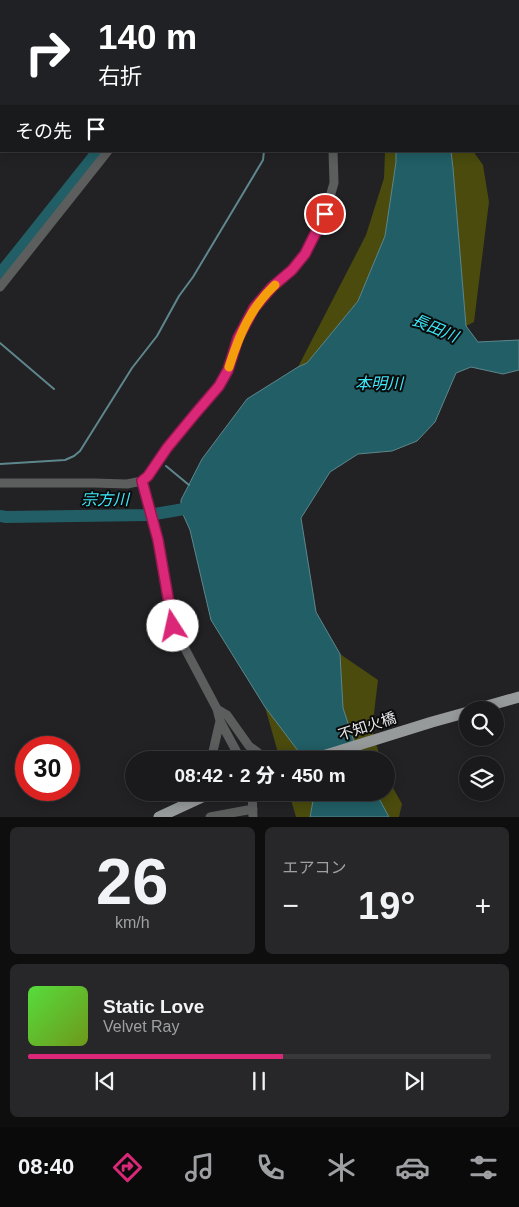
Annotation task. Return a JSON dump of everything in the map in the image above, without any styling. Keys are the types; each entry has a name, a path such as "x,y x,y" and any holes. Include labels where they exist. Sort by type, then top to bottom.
{"main road":[{"path":"504,701 519,697"},
{"name":"不知火橋","path":"339,751 459,714"},
{"path":"159,817 194,801"}],"street":[{"path":"0,287 107,152"},
{"path":"0,483 127,484 142,481 148,476 167,448 219,386 228,370 238,338 254,308 272,287 292,270 305,254 325,214 334,183 333,152"},
{"path":"142,481 158,540 173,626 217,709 220,721 236,751"},
{"path":"217,709 227,716 249,746 256,751"},
{"path":"213,751 220,721"},
{"path":"210,817 253,813"}],"shaded area":[{"path":"385,152 396,152 385,236 358,301 307,363 298,367 366,235 384,178"},
{"path":"451,152 474,152 483,165 489,202 474,322 466,326"},
{"path":"340,654 378,680 372,730 378,751 357,751 343,708"},
{"path":"265,707 298,751 277,751"},
{"path":"395,791 402,804 399,817 389,817 380,801 395,801"},
{"path":"291,801 313,801 310,817 296,817"}],"water":[{"name":"本明川","path":"396,152 451,152 466,326 478,342 519,340 519,370 503,374 471,367 456,373 435,422 417,441 392,451 358,454 330,472 301,518 316,612 340,654 343,708 357,751 298,751 265,707 211,620 190,530 181,510 181,500 202,459 247,399 307,363 358,301 385,236"},
{"path":"313,801 380,801 389,817 310,817"}],"waterway":[{"name":"宗方川","path":"0,274 97,152"},
{"path":"0,464 65,460 80,451 132,368 157,336 179,296 193,277 263,160 264,152"},
{"path":"0,343 54,389"},
{"path":"166,466 189,485"},
{"name":"宗方川","path":"0,516 149,515 196,507"}],"slow traffic":[{"path":"229,367 238,338 254,308 275,285"}],"route":[{"path":"173,626 158,540 142,481 148,476 167,448 219,386 228,370 238,338 254,308 272,287 292,270 305,254 325,214"}],"water label":[{"name":"長田川","path":"435,328"}]}
